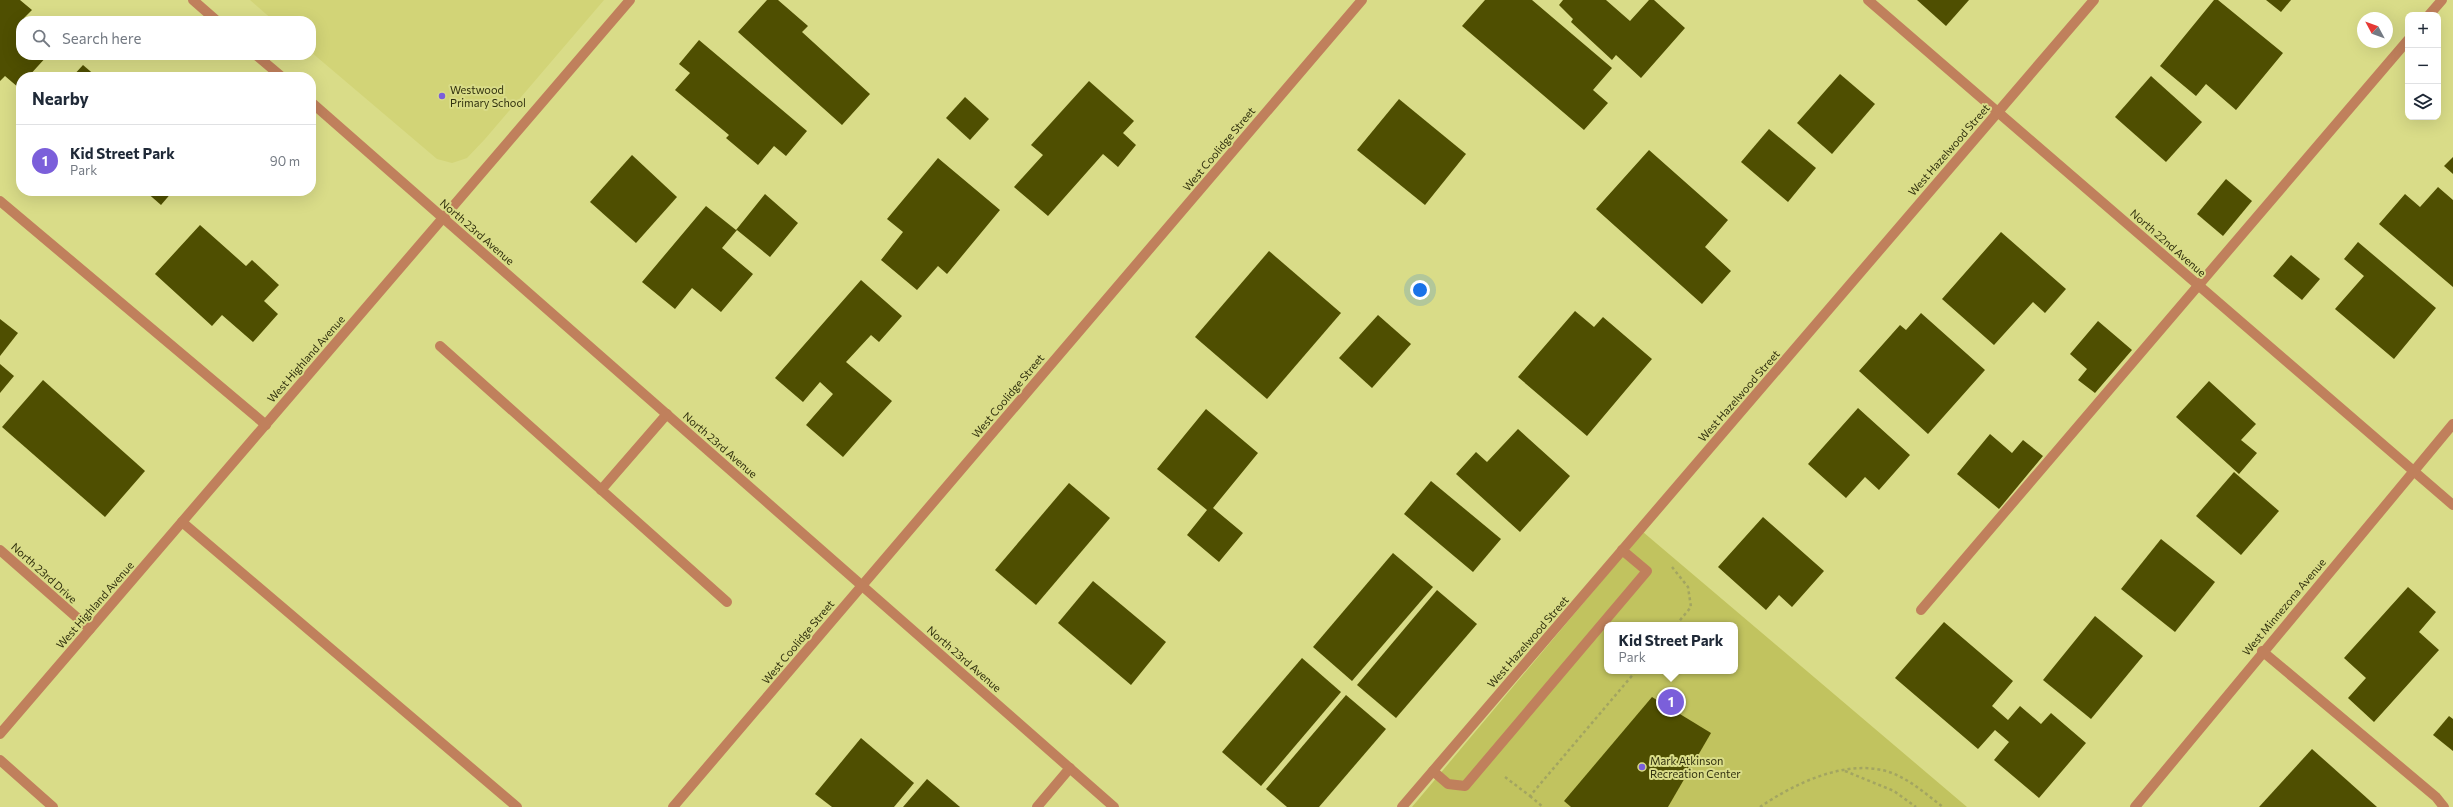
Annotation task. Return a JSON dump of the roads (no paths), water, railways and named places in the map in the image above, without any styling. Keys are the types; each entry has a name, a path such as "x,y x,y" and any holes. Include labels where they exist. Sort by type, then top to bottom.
{"street":[{"path":"193,0 211,16"},
{"name":"West Highland Avenue","path":"0,734 630,0"},
{"name":"West Coolidge Street","path":"673,807 1362,0"},
{"name":"North 22nd Avenue","path":"1868,0 2453,505"},
{"name":"West Hazelwood Street","path":"1402,807 2094,0"},
{"path":"2432,12 2442,0"},
{"path":"1921,610 2405,44"},
{"path":"262,60 276,72"},
{"name":"North 23rd Avenue","path":"316,106 1114,807"},
{"path":"0,201 266,425"},
{"path":"440,346 728,602"},
{"path":"601,490 667,414"},
{"name":"West Minnezona Avenue","path":"2135,807 2413,470 2453,424"},
{"path":"182,522 517,807"},
{"name":"North 23rd Drive","path":"0,550 90,629"},
{"path":"1604,622 1647,572 1622,550"},
{"path":"1433,771 1448,784 1465,786 1604,623"},
{"path":"2262,652 2436,797 2444,807"},
{"path":"0,760 53,807"},
{"path":"1037,807 1070,768"}],"place":[{"name":"Westwood Primary School","path":"442,96"},
{"name":"Kid Street Park","path":"1671,702"},
{"name":"Mark Atkinson Recreation Center","path":"1642,767"}]}
